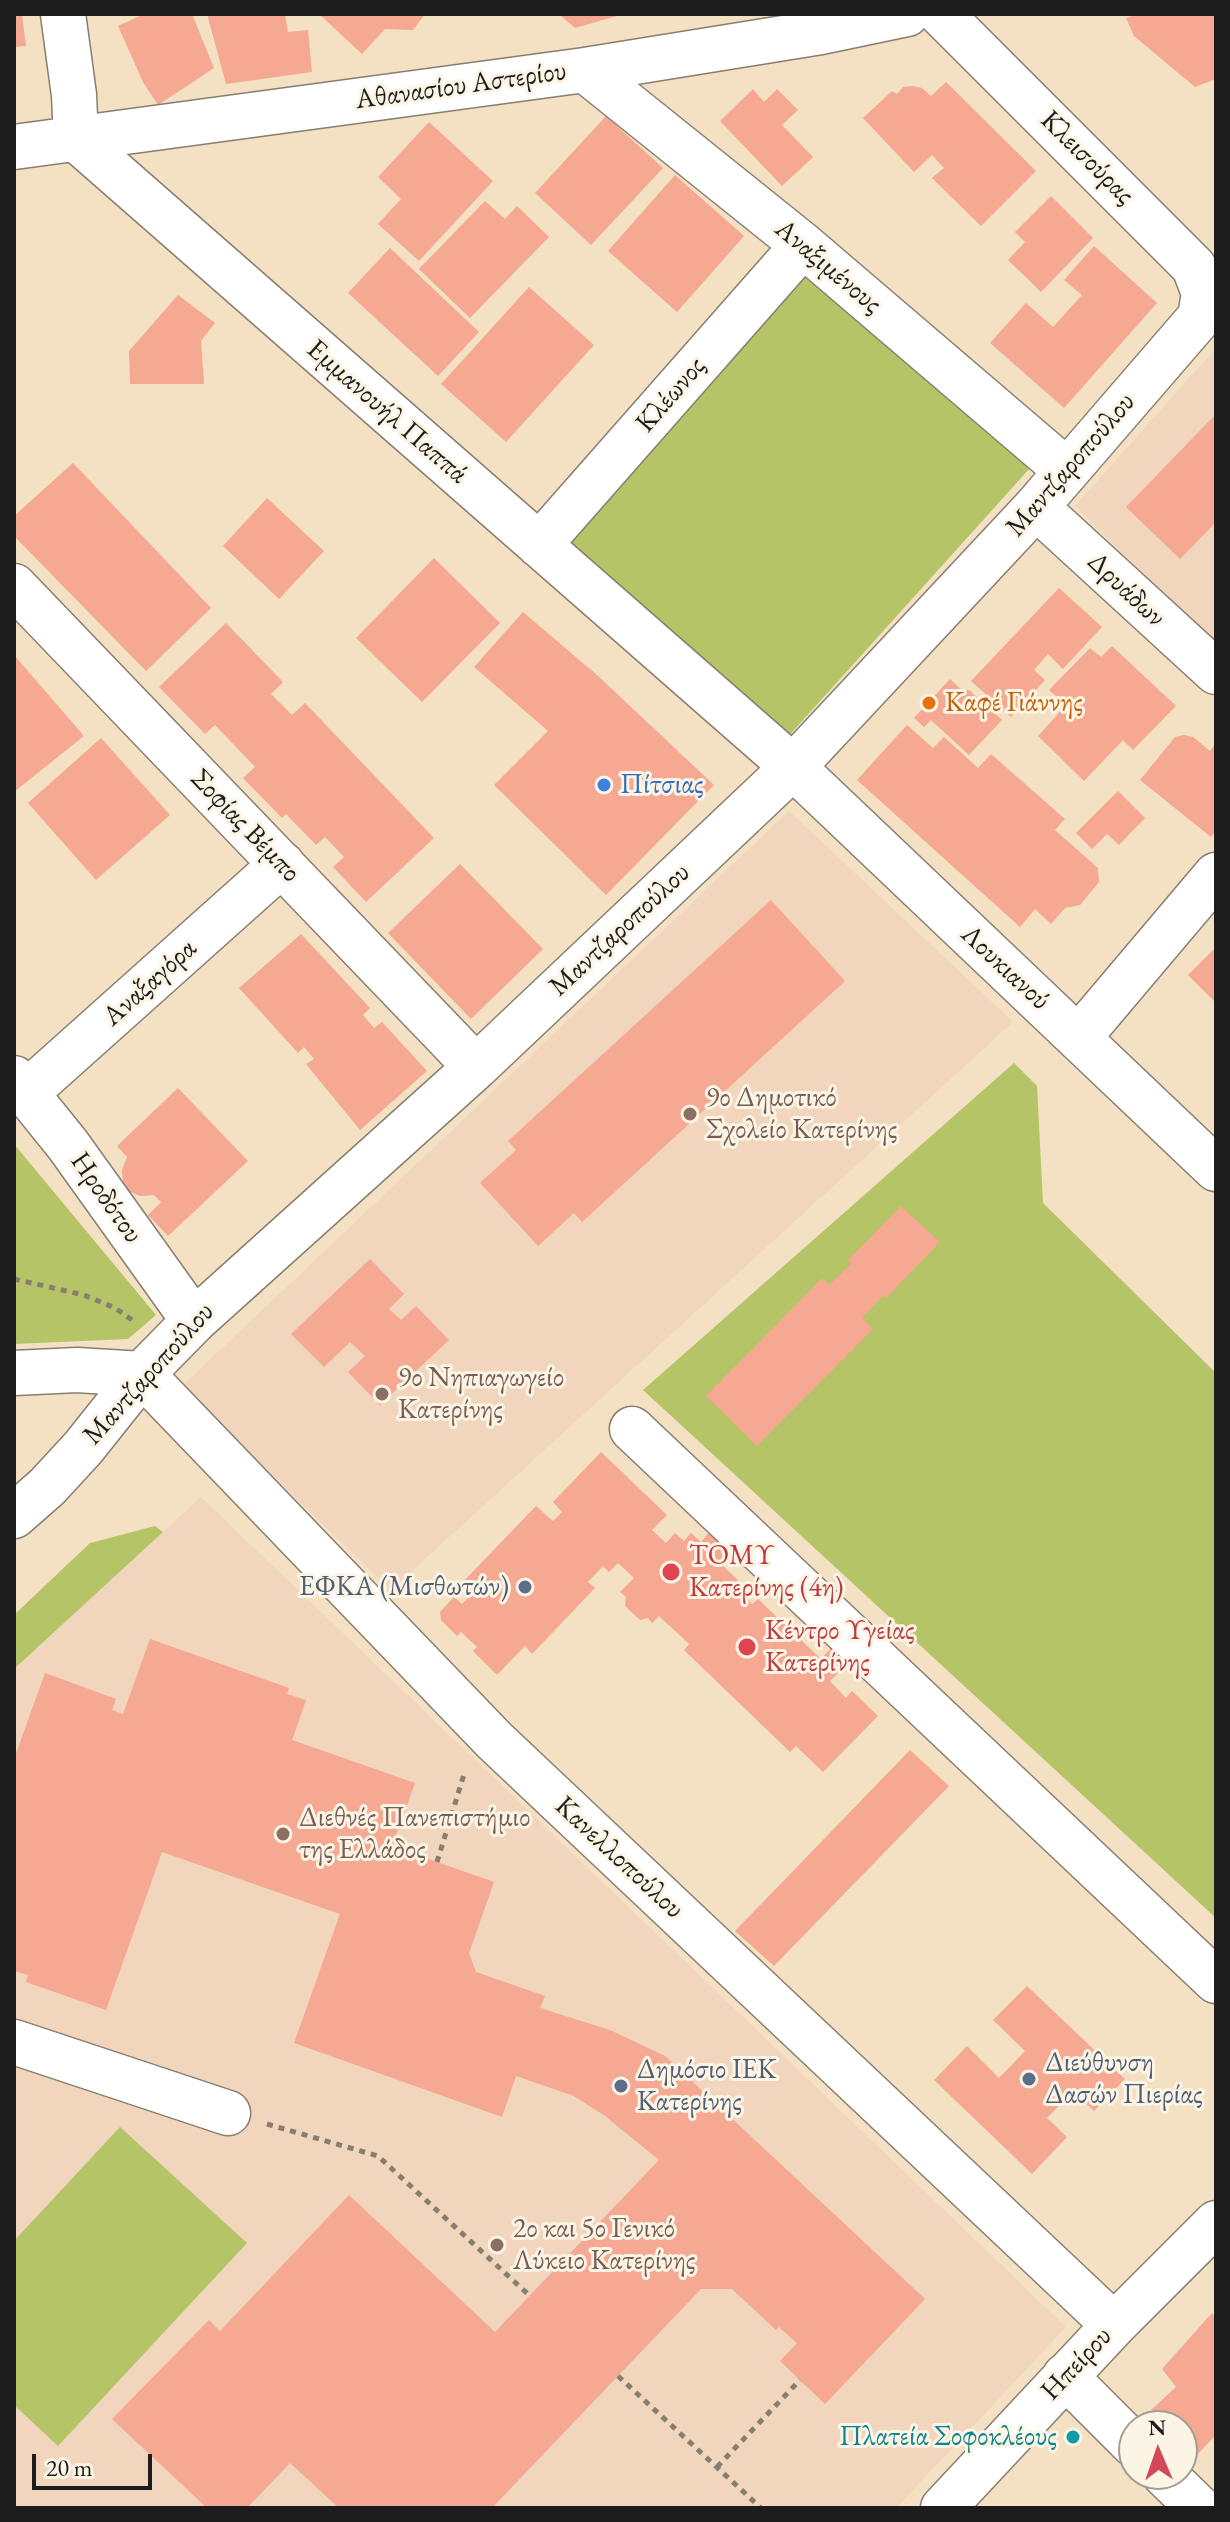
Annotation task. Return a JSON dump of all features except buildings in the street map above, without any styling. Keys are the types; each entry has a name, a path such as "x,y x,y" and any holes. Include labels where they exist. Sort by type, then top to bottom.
{"street":[{"path":"63,14 74,95 76,139"},
{"name":"Αθανασίου Αστερίου","path":"14,147 585,70 821,32 907,14"},
{"name":"Κλεισούρας","path":"941,14 1194,267 1204,293 1200,317"},
{"name":"Αναξιμένους","path":"585,70 803,245 1066,470"},
{"name":"Εμμανουήλ Παππά","path":"76,139 793,767"},
{"name":"Κλέωνος","path":"539,545 803,245"},
{"name":"Μαντζαροπούλου","path":"14,1516 47,1487 83,1448 167,1348 476,1067 793,767 1036,507 1200,317"},
{"name":"Δρυάδων","path":"1036,507 1216,672"},
{"name":"Σοφίας Βέμπο","path":"14,586 476,1067"},
{"name":"Λουκιανού","path":"793,767 1216,1169"},
{"name":"Αναξαγόρα","path":"18,1088 282,864"},
{"path":"1079,1037 1216,875"},
{"name":"Ηροδότου","path":"18,1088 68,1145 167,1348"},
{"path":"14,1373 77,1370 167,1348"},
{"name":"Κανελλοπούλου","path":"167,1348 494,1740 1114,2325"},
{"path":"632,1429 1216,1981"},
{"path":"14,2042 228,2113"},
{"name":"Ηπείρου","path":"943,2508 1065,2376 1216,2223"},
{"path":"1065,2376 1118,2429"},
{"path":"1180,2490 1199,2508"}],"path":[{"path":"14,1279 84,1295 115,1308 167,1348"},
{"path":"437,1862 470,1755 494,1740"},
{"path":"228,2113 378,2156 530,2296"},
{"path":"618,2376 760,2508"},
{"path":"717,2467 800,2380"}],"shaded area":[{"path":"1216,348 1216,645 1075,506"},
{"name":"9ο Δημοτικό Σχολείο Κατερίνης","path":"789,811 1013,1022 391,1590 181,1387"},
{"name":"2ο και 5ο Γενικό Λύκειο Κατερίνης","path":"201,1497 1066,2327 896,2508 14,2508 14,1669"}],"green space":[{"path":"807,269 1030,468 785,740 562,542"},
{"path":"1014,1063 1037,1086 1043,1203 1216,1373 1216,1918 643,1390"},
{"path":"14,1144 156,1315 128,1339 14,1344"},
{"path":"155,1526 163,1532 14,1669 14,1615 90,1543"},
{"path":"120,2127 247,2243 58,2446 14,2405 14,2241"}],"place":[{"name":"Καφέ Γιάννης","path":"929,703"},
{"name":"Πίτσιας","path":"604,785"},
{"name":"9ο Δημοτικό Σχολείο Κατερίνης","path":"690,1114"},
{"name":"9ο Νηπιαγωγείο Κατερίνης","path":"382,1394"},
{"name":"ΤΟΜΥ Κατερίνης (4η)","path":"671,1572"},
{"name":"ΕΦΚΑ (Mισθωτών)","path":"525,1587"},
{"name":"Κέντρο Υγείας Κατερίνης","path":"747,1647"},
{"name":"Διεθνές Πανεπιστήμιο της Ελλάδος","path":"283,1834"},
{"name":"Διεύθυνση Δασών Πιερίας","path":"1029,2079"},
{"name":"Δημόσιο ΙΕΚ Κατερίνης","path":"621,2086"},
{"name":"2ο και 5ο Γενικό Λύκειο Κατερίνης","path":"497,2245"},
{"name":"Πλατεία Σοφοκλέους","path":"1073,2437"}]}
